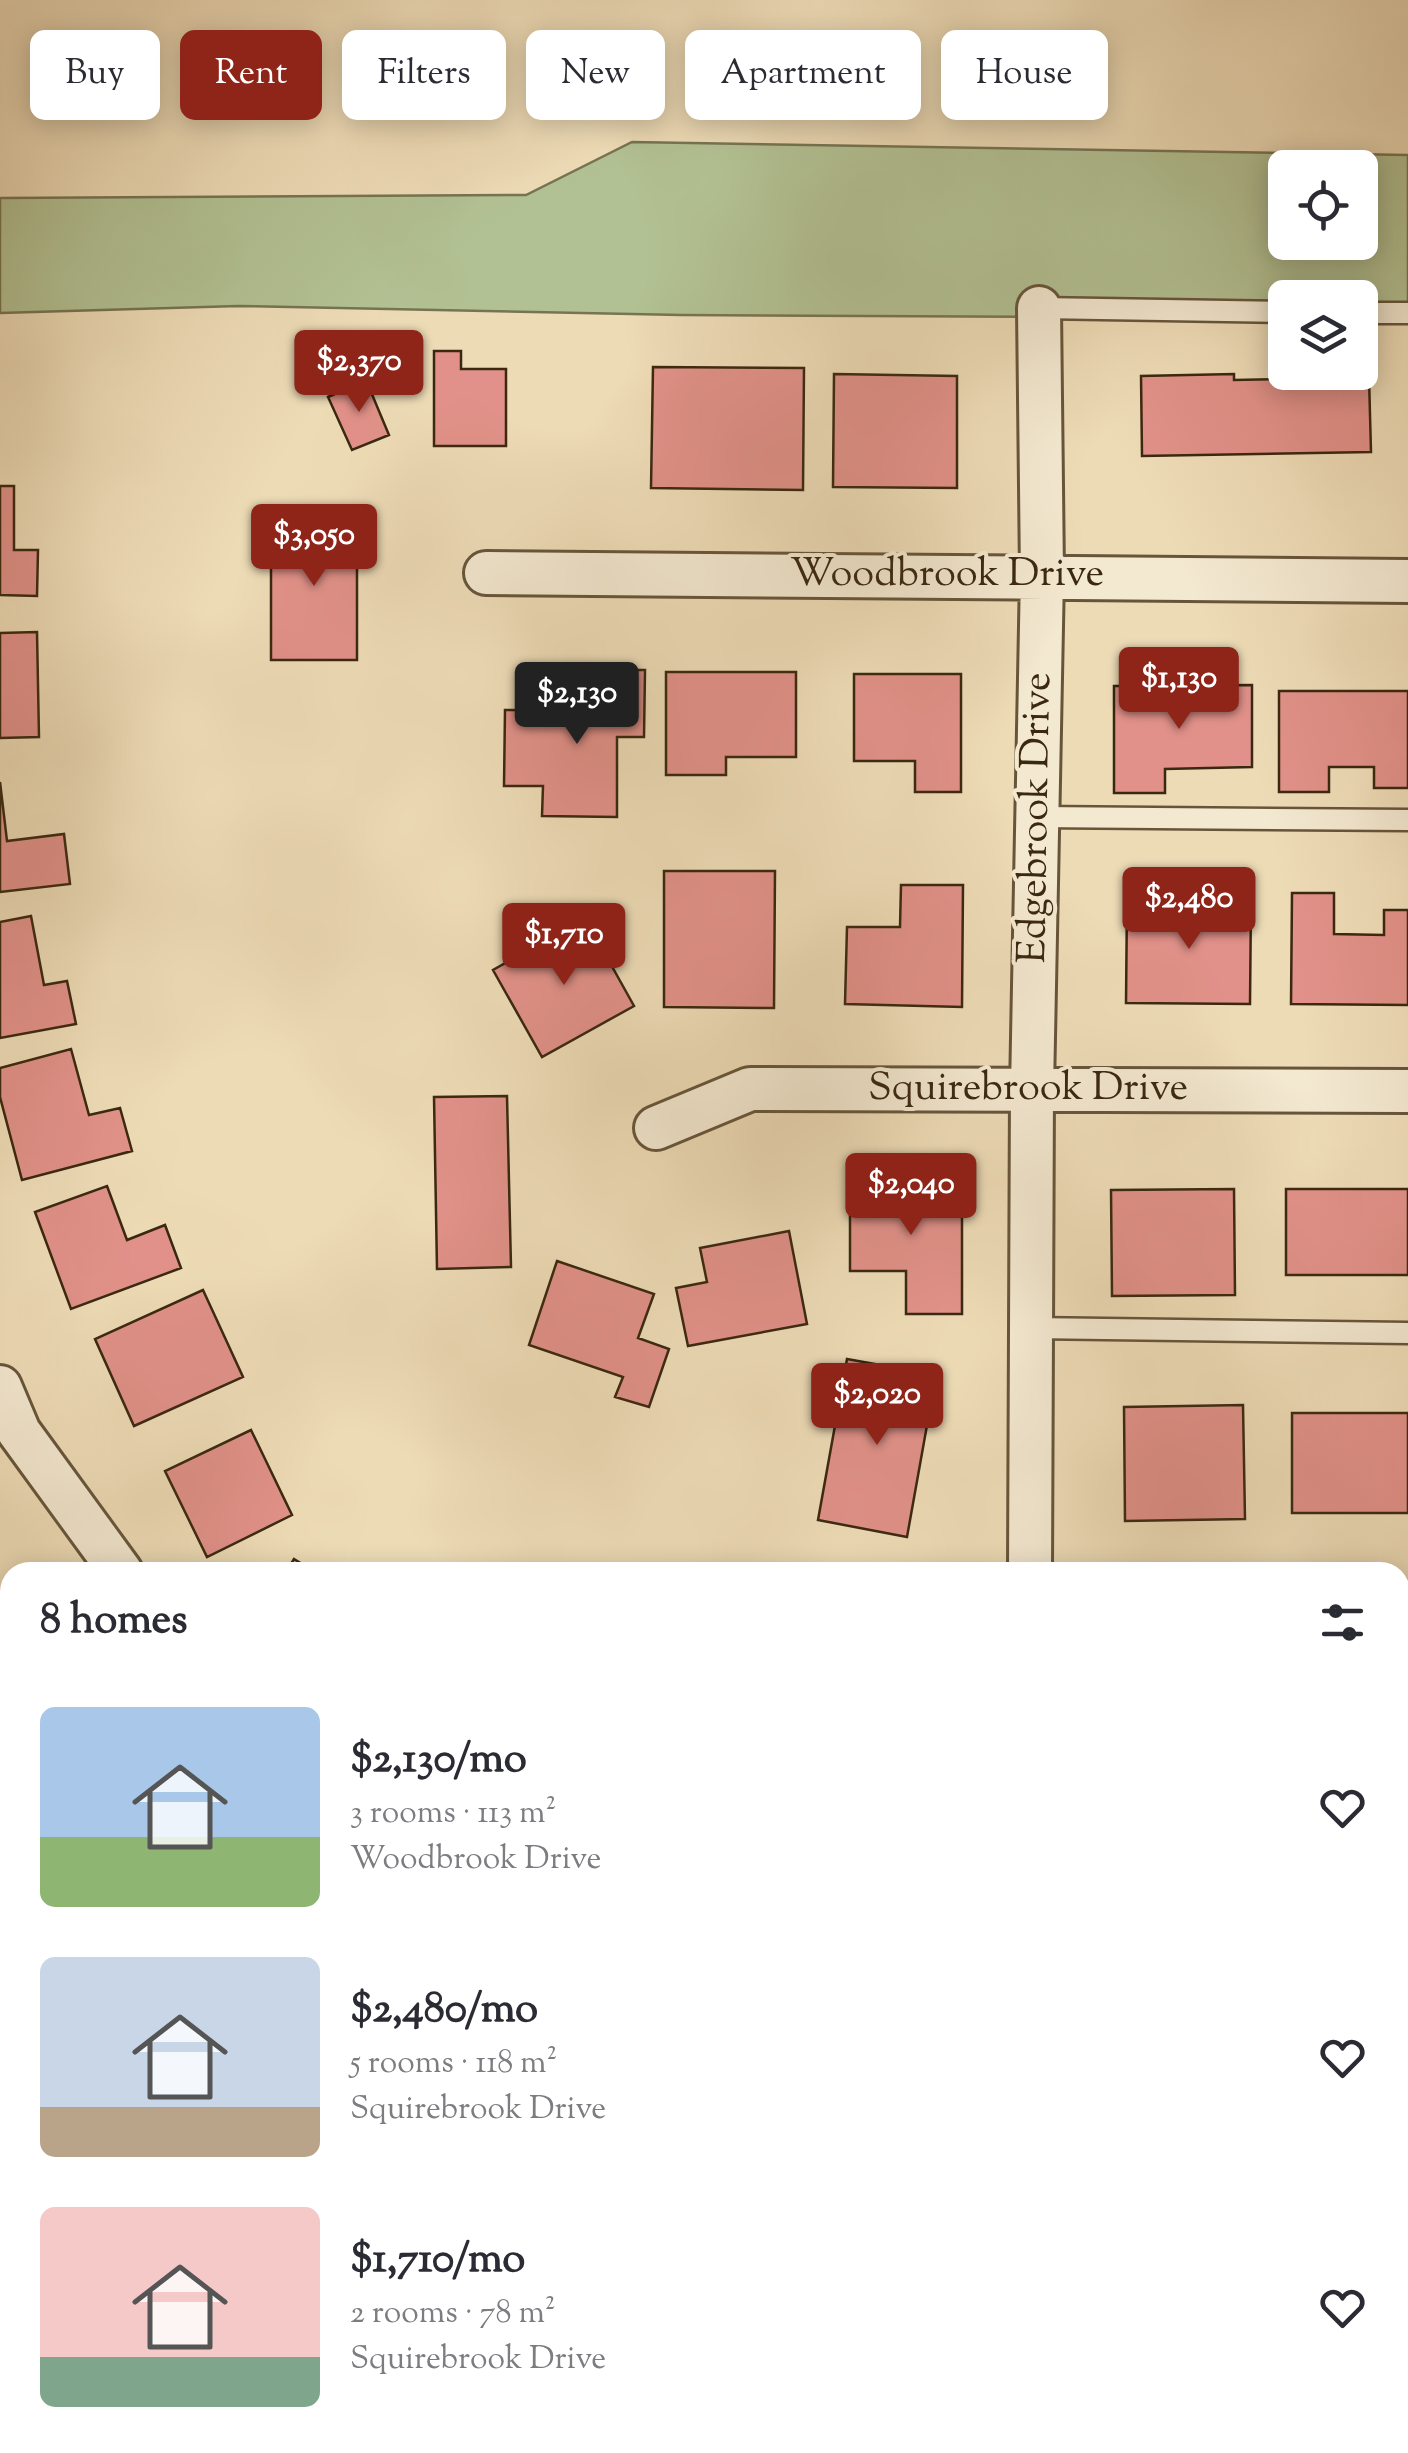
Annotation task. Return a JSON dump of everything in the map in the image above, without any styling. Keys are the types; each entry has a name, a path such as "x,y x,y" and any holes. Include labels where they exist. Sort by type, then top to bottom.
{"street":[{"name":"Edgebrook Drive","path":"1030,1562 1032,1089 1042,576 1039,308"},
{"name":"Woodbrook Drive","path":"486,573 1408,580"},
{"name":"Squirebrook Drive","path":"656,1128 750,1089 1408,1091"},
{"path":"0,1386 19,1432 108,1562"}],"lane":[{"name":"Edgebrook Drive","path":"1039,308 1268,312"},
{"path":"1378,313 1408,314"},
{"path":"1037,817 1408,820"},
{"path":"1031,1328 1408,1333"}],"green space":[{"path":"632,142 1268,153 1268,260 1378,260 1378,154 1408,155 1408,319 1378,319 1378,280 1268,280 1268,318 681,315 238,306 0,313 0,198 526,195"}],"building":[{"path":"434,351 461,351 461,369 506,369 506,446 434,446"},
{"path":"653,367 804,368 803,490 651,488"},
{"path":"834,374 957,376 957,488 833,487"},
{"path":"1234,374 1234,380 1268,379 1268,390 1369,390 1371,452 1142,456 1141,376"},
{"path":"366,380 389,435 352,450 328,397"},
{"path":"0,486 14,486 14,550 38,550 37,596 0,595"},
{"path":"271,518 357,518 357,660 271,660"},
{"path":"37,632 39,737 0,738 0,633"},
{"path":"594,670 645,670 644,737 617,737 617,817 542,816 543,786 504,786 505,710 594,711"},
{"path":"666,672 796,672 796,757 726,757 726,775 666,775"},
{"path":"854,674 961,674 961,792 915,792 915,761 854,761"},
{"path":"1252,685 1252,767 1165,769 1165,793 1114,793 1114,686"},
{"path":"1279,691 1408,691 1408,788 1374,788 1374,767 1329,767 1329,792 1279,792"},
{"path":"0,782 7,841 64,834 70,884 0,892"},
{"path":"664,871 775,871 774,1008 664,1007"},
{"path":"901,885 963,885 962,1007 845,1004 847,927 900,927"},
{"path":"1292,893 1334,893 1334,934 1384,935 1384,910 1408,910 1408,1005 1291,1004"},
{"path":"1127,898 1178,899 1178,919 1200,919 1200,898 1251,898 1250,1004 1126,1003"},
{"path":"31,916 44,985 67,981 76,1024 0,1038 0,922"},
{"path":"585,918 634,1006 542,1057 493,970"},
{"path":"71,1049 89,1115 120,1108 132,1151 22,1180 0,1097 0,1068"},
{"path":"507,1096 511,1267 437,1269 434,1097"},
{"path":"850,1180 962,1180 962,1314 906,1314 906,1271 850,1271"},
{"path":"107,1186 127,1240 165,1225 181,1268 71,1309 35,1212"},
{"path":"1234,1189 1235,1295 1112,1296 1111,1190"},
{"path":"1286,1189 1408,1189 1408,1275 1286,1275"},
{"path":"789,1231 807,1324 688,1346 676,1288 707,1282 700,1248"},
{"path":"557,1261 654,1294 638,1338 669,1349 649,1407 615,1397 623,1377 529,1345"},
{"path":"203,1290 243,1377 134,1426 95,1339"},
{"path":"847,1359 936,1375 907,1537 818,1520"},
{"path":"1243,1405 1245,1519 1125,1521 1124,1407"},
{"path":"1292,1413 1408,1413 1408,1513 1292,1513"},
{"path":"251,1430 292,1515 207,1557 165,1471"}]}
